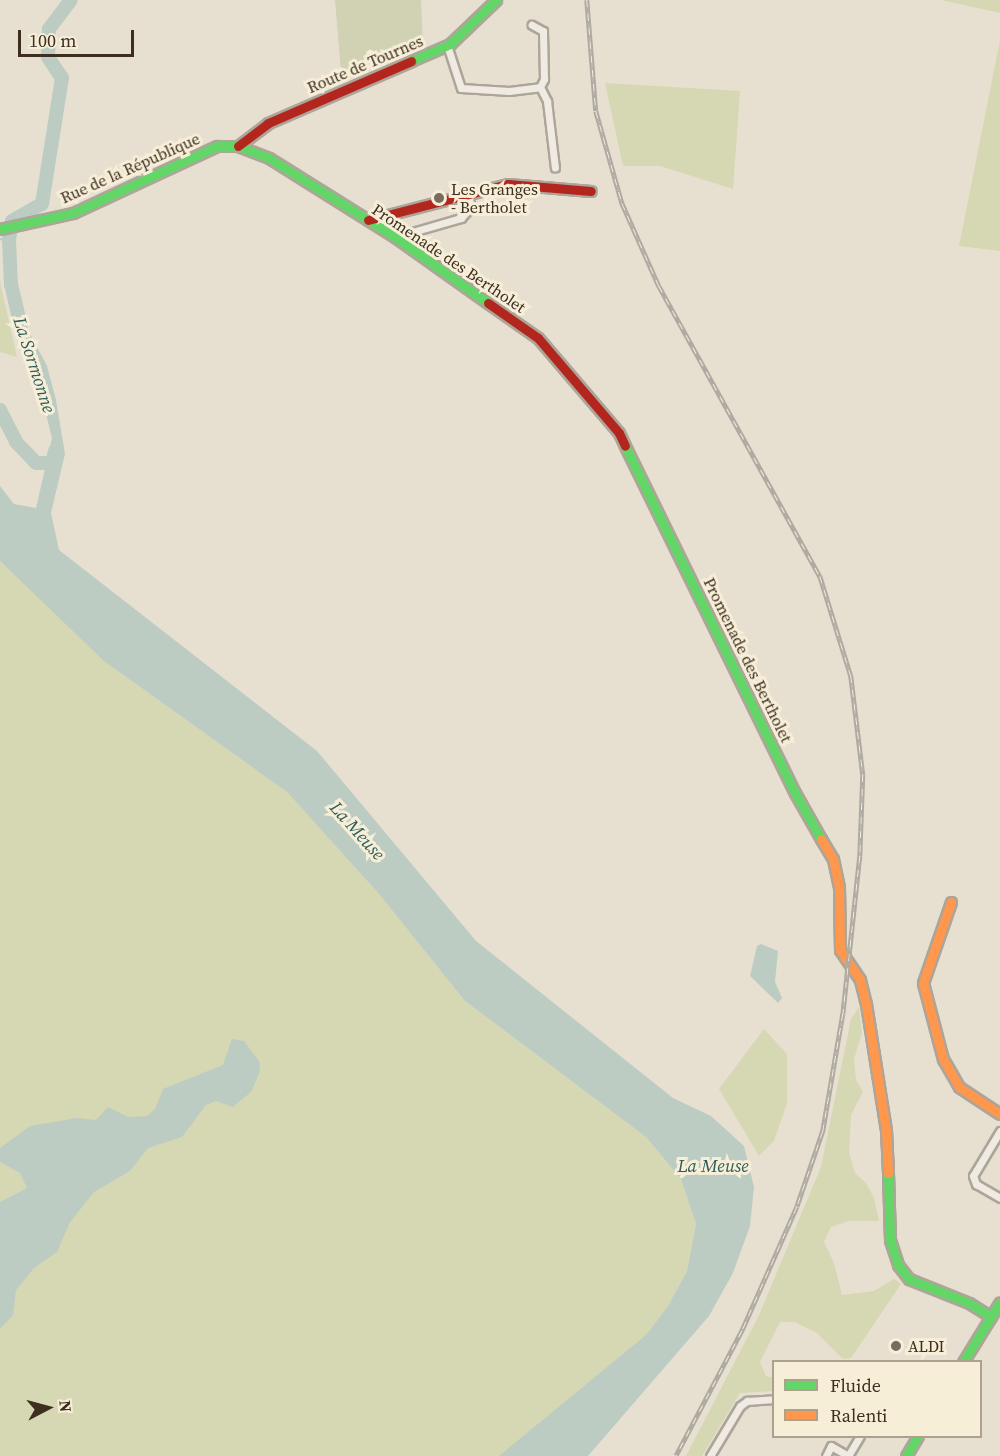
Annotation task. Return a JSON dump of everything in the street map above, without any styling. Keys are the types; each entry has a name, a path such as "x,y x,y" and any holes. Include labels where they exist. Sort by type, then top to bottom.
{"street":[{"name":"Route de Tournes","path":"238,146 287,114 447,45 496,0"},
{"path":"532,25 543,31 544,79 540,87"},
{"path":"447,45 461,88 509,91 540,87"},
{"path":"540,87 547,101 555,168"},
{"name":"Rue de la République","path":"0,229 29,225 73,213 217,146 238,146"},
{"name":"Promenade des Bertholet","path":"238,146 269,158 395,237 538,338 619,433 795,793 835,866 840,950 860,980 866,1004 886,1130 890,1240 898,1265 909,1279 969,1303 991,1317"},
{"path":"368,220 508,184 591,191"},
{"path":"395,237 461,218 470,208 469,194"},
{"path":"951,902 923,983 943,1059 959,1087 1000,1114"},
{"path":"1000,1131 973,1176 976,1184 1000,1198"},
{"path":"964,1360 1000,1302"},
{"path":"710,1456 740,1406 747,1401 772,1399"},
{"path":"826,1456 831,1446 848,1456 859,1438"},
{"path":"906,1456 917,1438"}],"green space":[{"path":"335,0 421,0 423,45 399,53 390,51 390,56 341,72"},
{"path":"941,0 1000,0 1000,13"},
{"path":"1000,40 1000,251 959,246"},
{"path":"605,83 740,91 733,189 660,166 623,166"},
{"path":"0,279 1,286 17,357 0,352"},
{"path":"0,561 132,681 287,792 379,894 465,1001 646,1137 681,1179 696,1224 687,1271 668,1306 646,1335 501,1456 0,1456"},
{"path":"859,1007 862,1033 854,1059 856,1080 863,1092 851,1115 849,1152 855,1173 866,1183 874,1198 879,1221 849,1221 831,1227 824,1242 834,1263 842,1295 874,1291 894,1279 901,1284 851,1358 843,1359 817,1333 795,1322 780,1322 760,1362 766,1376 772,1378 772,1391 740,1393 702,1456 686,1456 759,1315 821,1167 851,1019"},
{"path":"764,1029 787,1054 787,1103 774,1141 759,1156 719,1089"}],"water":[{"name":"La Meuse","path":"21,296 28,330 47,366 56,400 65,454 51,513 59,550 317,751 476,941 673,1098 711,1116 744,1146 754,1187 750,1226 733,1273 709,1316 588,1456 499,1456 646,1335 668,1306 687,1271 696,1224 681,1179 646,1137 465,1001 379,894 287,792 104,661 0,561 0,486 14,504 36,508 52,438 40,390 12,318"},
{"path":"761,944 778,951 775,982 782,998 778,1003 750,976 757,946"},
{"path":"232,1039 244,1041 259,1061 260,1071 251,1092 233,1107 216,1101 206,1105 182,1137 148,1148 130,1171 94,1192 70,1222 57,1252 34,1268 16,1290 13,1315 0,1329 0,1202 27,1188 20,1173 0,1162 0,1148 30,1126 77,1118 96,1120 108,1107 128,1117 147,1116 155,1109 163,1089 223,1065"}],"waterway":[{"name":"La Sormonne","path":"20,323 11,285 9,240 12,221 42,204 62,78 48,57 49,29 71,0"},
{"path":"0,239 9,242"},
{"name":"La Sormonne","path":"0,410 16,442 36,463 52,463 55,451"}],"railway":[{"path":"587,0 596,111 622,203 659,286 820,576 851,676 863,775 860,856 843,1014 823,1131 797,1207 742,1331 676,1456"}],"traffic: fast":[{"path":"411,61 450,44 496,0"},
{"path":"0,229 73,213 217,146 238,146 269,158 395,237 488,303"},
{"path":"625,446 795,793 821,839"},
{"path":"888,1173 890,1240 898,1265 909,1279 969,1303 991,1317"},
{"path":"964,1360 1000,1302"},
{"path":"906,1456 917,1438"}],"traffic: slow":[{"path":"821,839 833,859 839,887 840,950 860,980 866,1004 886,1130 888,1173"},
{"path":"951,902 923,983 943,1059 959,1087 1000,1114"}],"traffic: jam":[{"path":"238,146 268,123 411,61"},
{"path":"368,220 508,184 591,191"},
{"path":"488,303 538,338 619,433 625,446"}],"place":[{"name":"Les Granges - Bertholet","path":"439,198"},
{"name":"ALDI","path":"896,1346"}]}
